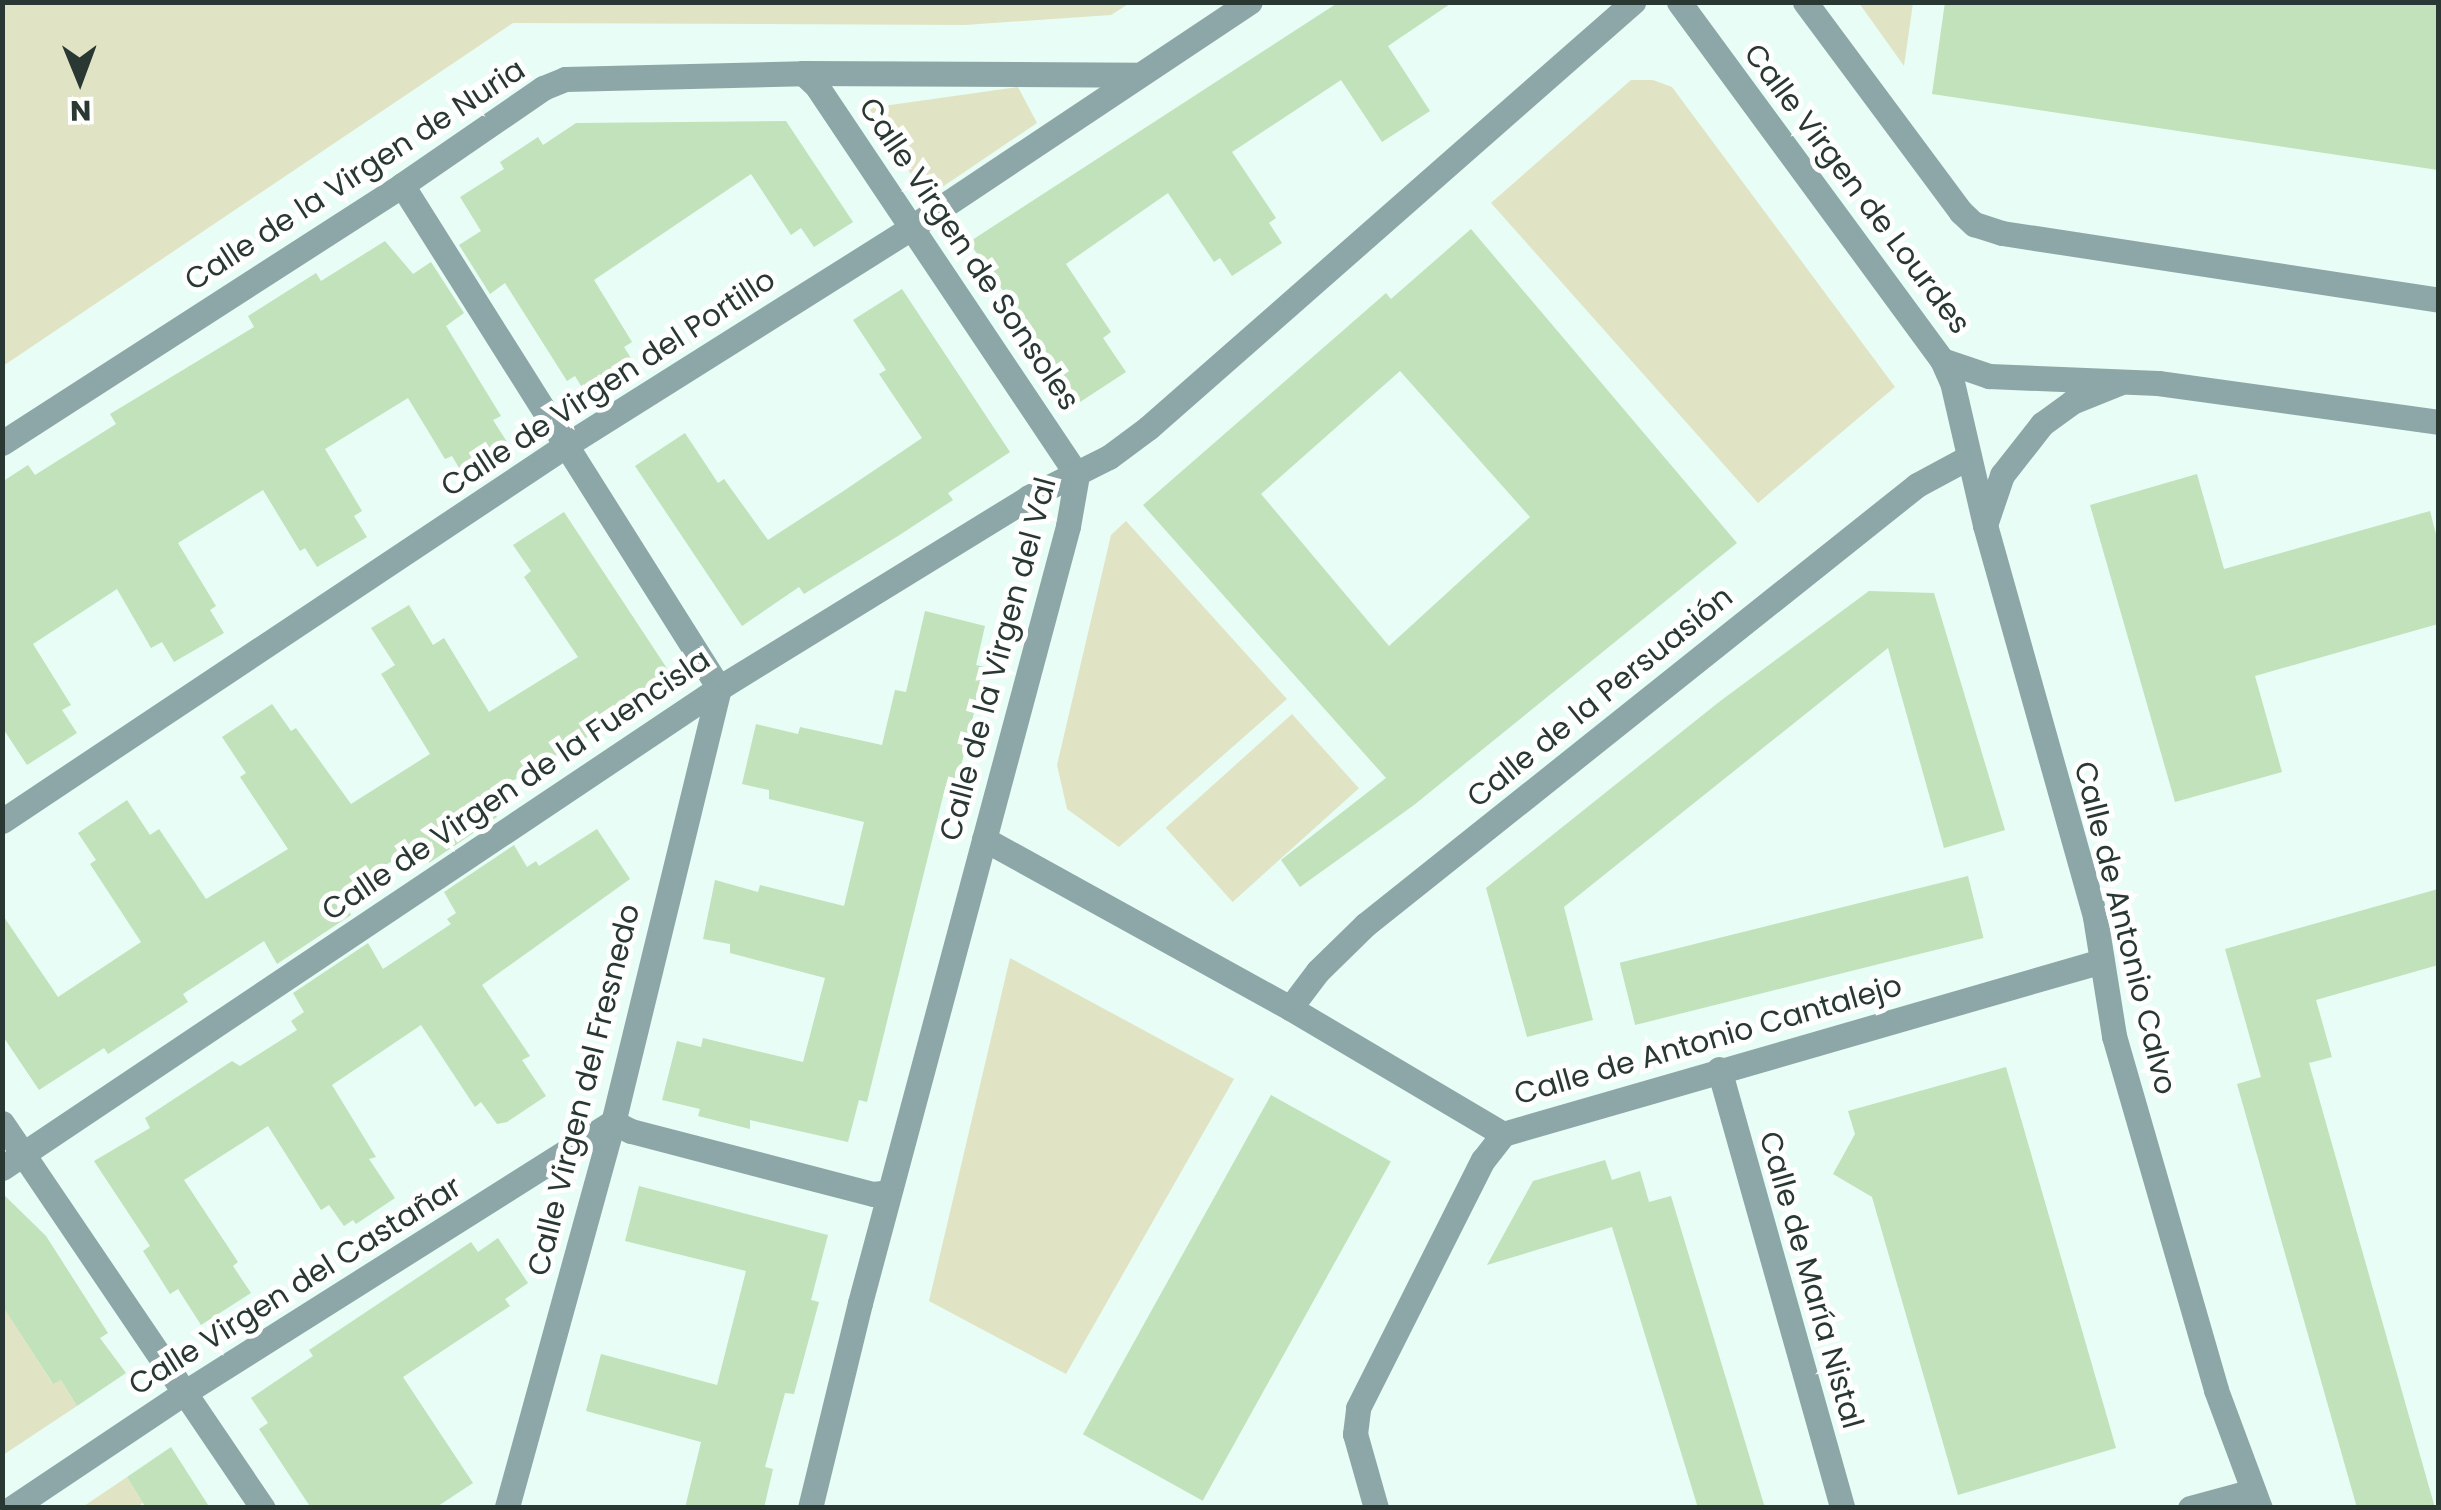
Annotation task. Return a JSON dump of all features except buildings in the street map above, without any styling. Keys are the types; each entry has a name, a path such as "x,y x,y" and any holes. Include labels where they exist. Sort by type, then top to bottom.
{"street":[{"name":"Calle de Virgen del Portillo","path":"2,822 568,444 912,227 1250,2"},
{"name":"Calle de la Virgen del Val","path":"810,1508 889,1192 1068,526 1077,475 1148,428 1633,2"},
{"name":"Calle Virgen de Lourdes","path":"1679,2 1942,360 1989,376 2128,380 2438,422"},
{"path":"1805,2 1960,212 1974,224 2002,233 2438,300"},
{"name":"Calle de la Virgen de Nuria","path":"2,444 402,185 543,88 565,79 803,73 1139,75"},
{"name":"Calle Virgen de Sonsoles","path":"803,73 816,84 1077,475"},
{"path":"402,185 718,688"},
{"name":"Calle de Antonio Calvo","path":"1942,360 1952,382 1985,525 2090,898 2114,1036 2216,1390 2256,1499"},
{"path":"1985,525 2002,475 2042,424 2072,402 2128,380"},
{"name":"Calle de la Persuasión","path":"1290,1008 1318,970 1364,926 1917,485 1968,457"},
{"name":"Calle de Virgen de la Fuencisla","path":"13,1162 718,688 1029,497 1077,475"},
{"name":"Calle Virgen del Fresnedo","path":"507,1508 613,1122 718,688"},
{"name":"Calle de Antonio Cantalejo","path":"984,838 1290,1008 1503,1134 2102,961"},
{"name":"Calle de María Nistal","path":"1719,1069 1842,1508"},
{"path":"613,1122 632,1131 873,1194 889,1192"},
{"name":"Calle Virgen del Castañar","path":"12,1508 187,1391 613,1122"},
{"path":"2,1123 13,1162 187,1391 263,1508"},
{"path":"1376,1508 1355,1434 1358,1408 1483,1160 1503,1134"},
{"path":"2190,1508 2256,1499"}],"green space":[{"path":"2,3 1130,3 1111,15 965,25 513,23 3,366"},
{"path":"1859,3 1913,3 1904,66"},
{"path":"1631,80 1653,80 1672,87 1895,387 1758,503 1491,203"},
{"path":"1018,87 1037,123 926,198 869,108"},
{"path":"1126,521 1287,699 1119,847 1067,809 1057,765 1111,535"},
{"path":"1292,714 1359,788 1233,902 1166,828"},
{"path":"1010,958 1234,1079 1066,1374 929,1301"},
{"path":"2,1291 12,1320 52,1383 61,1380 77,1406 3,1455"},
{"path":"127,1477 143,1503 137,1507 81,1508"}]}
